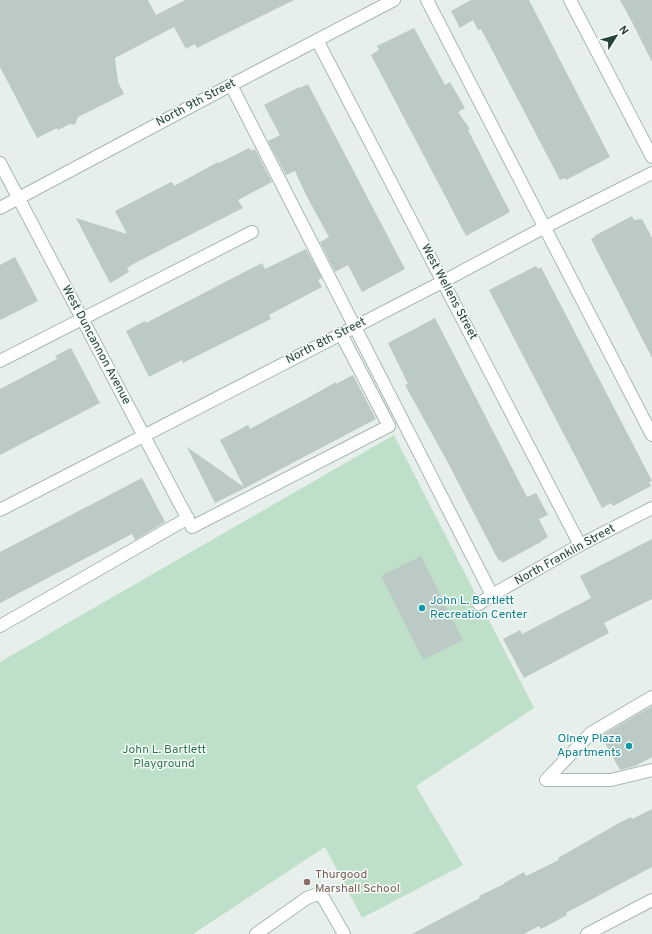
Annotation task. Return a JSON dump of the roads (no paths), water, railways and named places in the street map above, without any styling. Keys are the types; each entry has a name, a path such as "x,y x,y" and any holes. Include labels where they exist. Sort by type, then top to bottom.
{"street":[{"name":"North 9th Street","path":"0,208 232,84 394,0"},
{"path":"427,0 652,435"},
{"path":"570,0 652,156"},
{"name":"West Wellens Street","path":"317,40 444,281 580,545"},
{"path":"232,84 492,595"},
{"name":"West Duncannon Avenue","path":"0,163 190,522"},
{"name":"North 8th Street","path":"0,510 652,173"},
{"path":"0,361 252,232"},
{"path":"0,626 190,522 389,426 341,334"},
{"name":"North Franklin Street","path":"479,604 492,595 580,545 652,508"},
{"path":"652,697 591,733 546,780 611,780 652,770"},
{"path":"256,934 307,898 318,894 324,899 344,934"},
{"path":"587,934 652,900"}],"place":[{"name":"John L. Bartlett Recreation Center","path":"422,608"},
{"name":"Olney Plaza Apartments","path":"629,746"},
{"name":"Thurgood Marshall School","path":"307,882"}],"park label":[{"name":"John L. Bartlett Playground","path":"164,757"}]}
